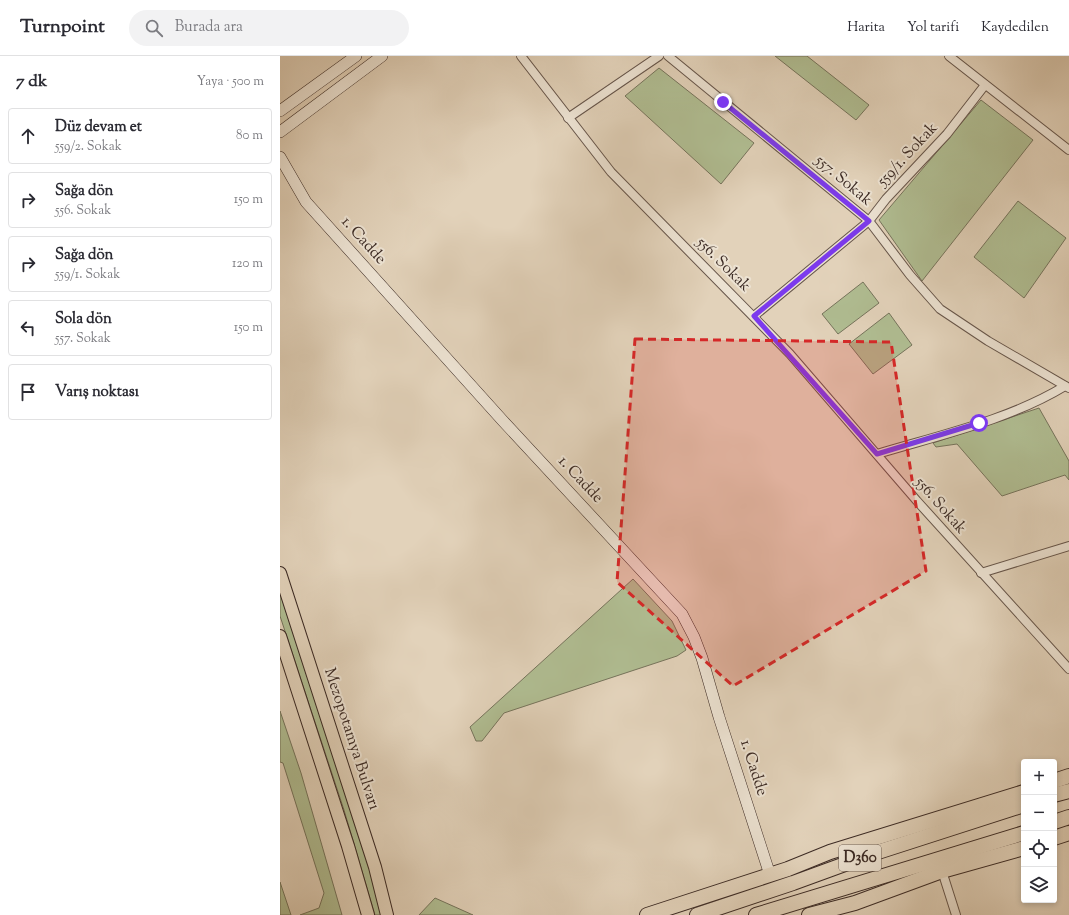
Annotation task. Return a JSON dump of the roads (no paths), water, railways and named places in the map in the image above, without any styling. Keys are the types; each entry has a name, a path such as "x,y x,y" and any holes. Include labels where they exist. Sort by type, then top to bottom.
{"highway":[{"path":"1057,781 1069,776"},
{"path":"1057,795 1069,791"},
{"path":"647,915 770,875 830,852 1021,793"},
{"path":"916,840 953,820 1006,798"},
{"name":"D360","path":"697,915 916,840 1021,806"},
{"path":"1057,821 1069,817"},
{"name":"D360","path":"756,915 1021,834"},
{"path":"809,915 855,903 942,871 1021,849"},
{"path":"772,910 820,902 902,885"}],"main road":[{"name":"Mezopotamya Bulvarı","path":"280,573 373,862 387,915"},
{"path":"280,636 348,846 368,915"}],"street":[{"path":"280,111 356,56"},
{"path":"280,132 382,56"},
{"name":"556. Sokak","path":"521,56 611,172 796,360 981,573 1069,669"},
{"path":"568,118 659,56"},
{"name":"557. Sokak","path":"668,56 869,221 910,275 940,309 988,341 1067,387"},
{"path":"949,56 1069,150"},
{"name":"559/1. Sokak","path":"754,316 869,221 947,134 985,85"},
{"name":"1. Cadde","path":"280,158 306,202 503,420 682,614 694,637 702,658 719,717 770,875"},
{"path":"877,454 1041,401 1067,387"},
{"path":"981,573 1069,546"},
{"path":"942,871 956,915"}]}
